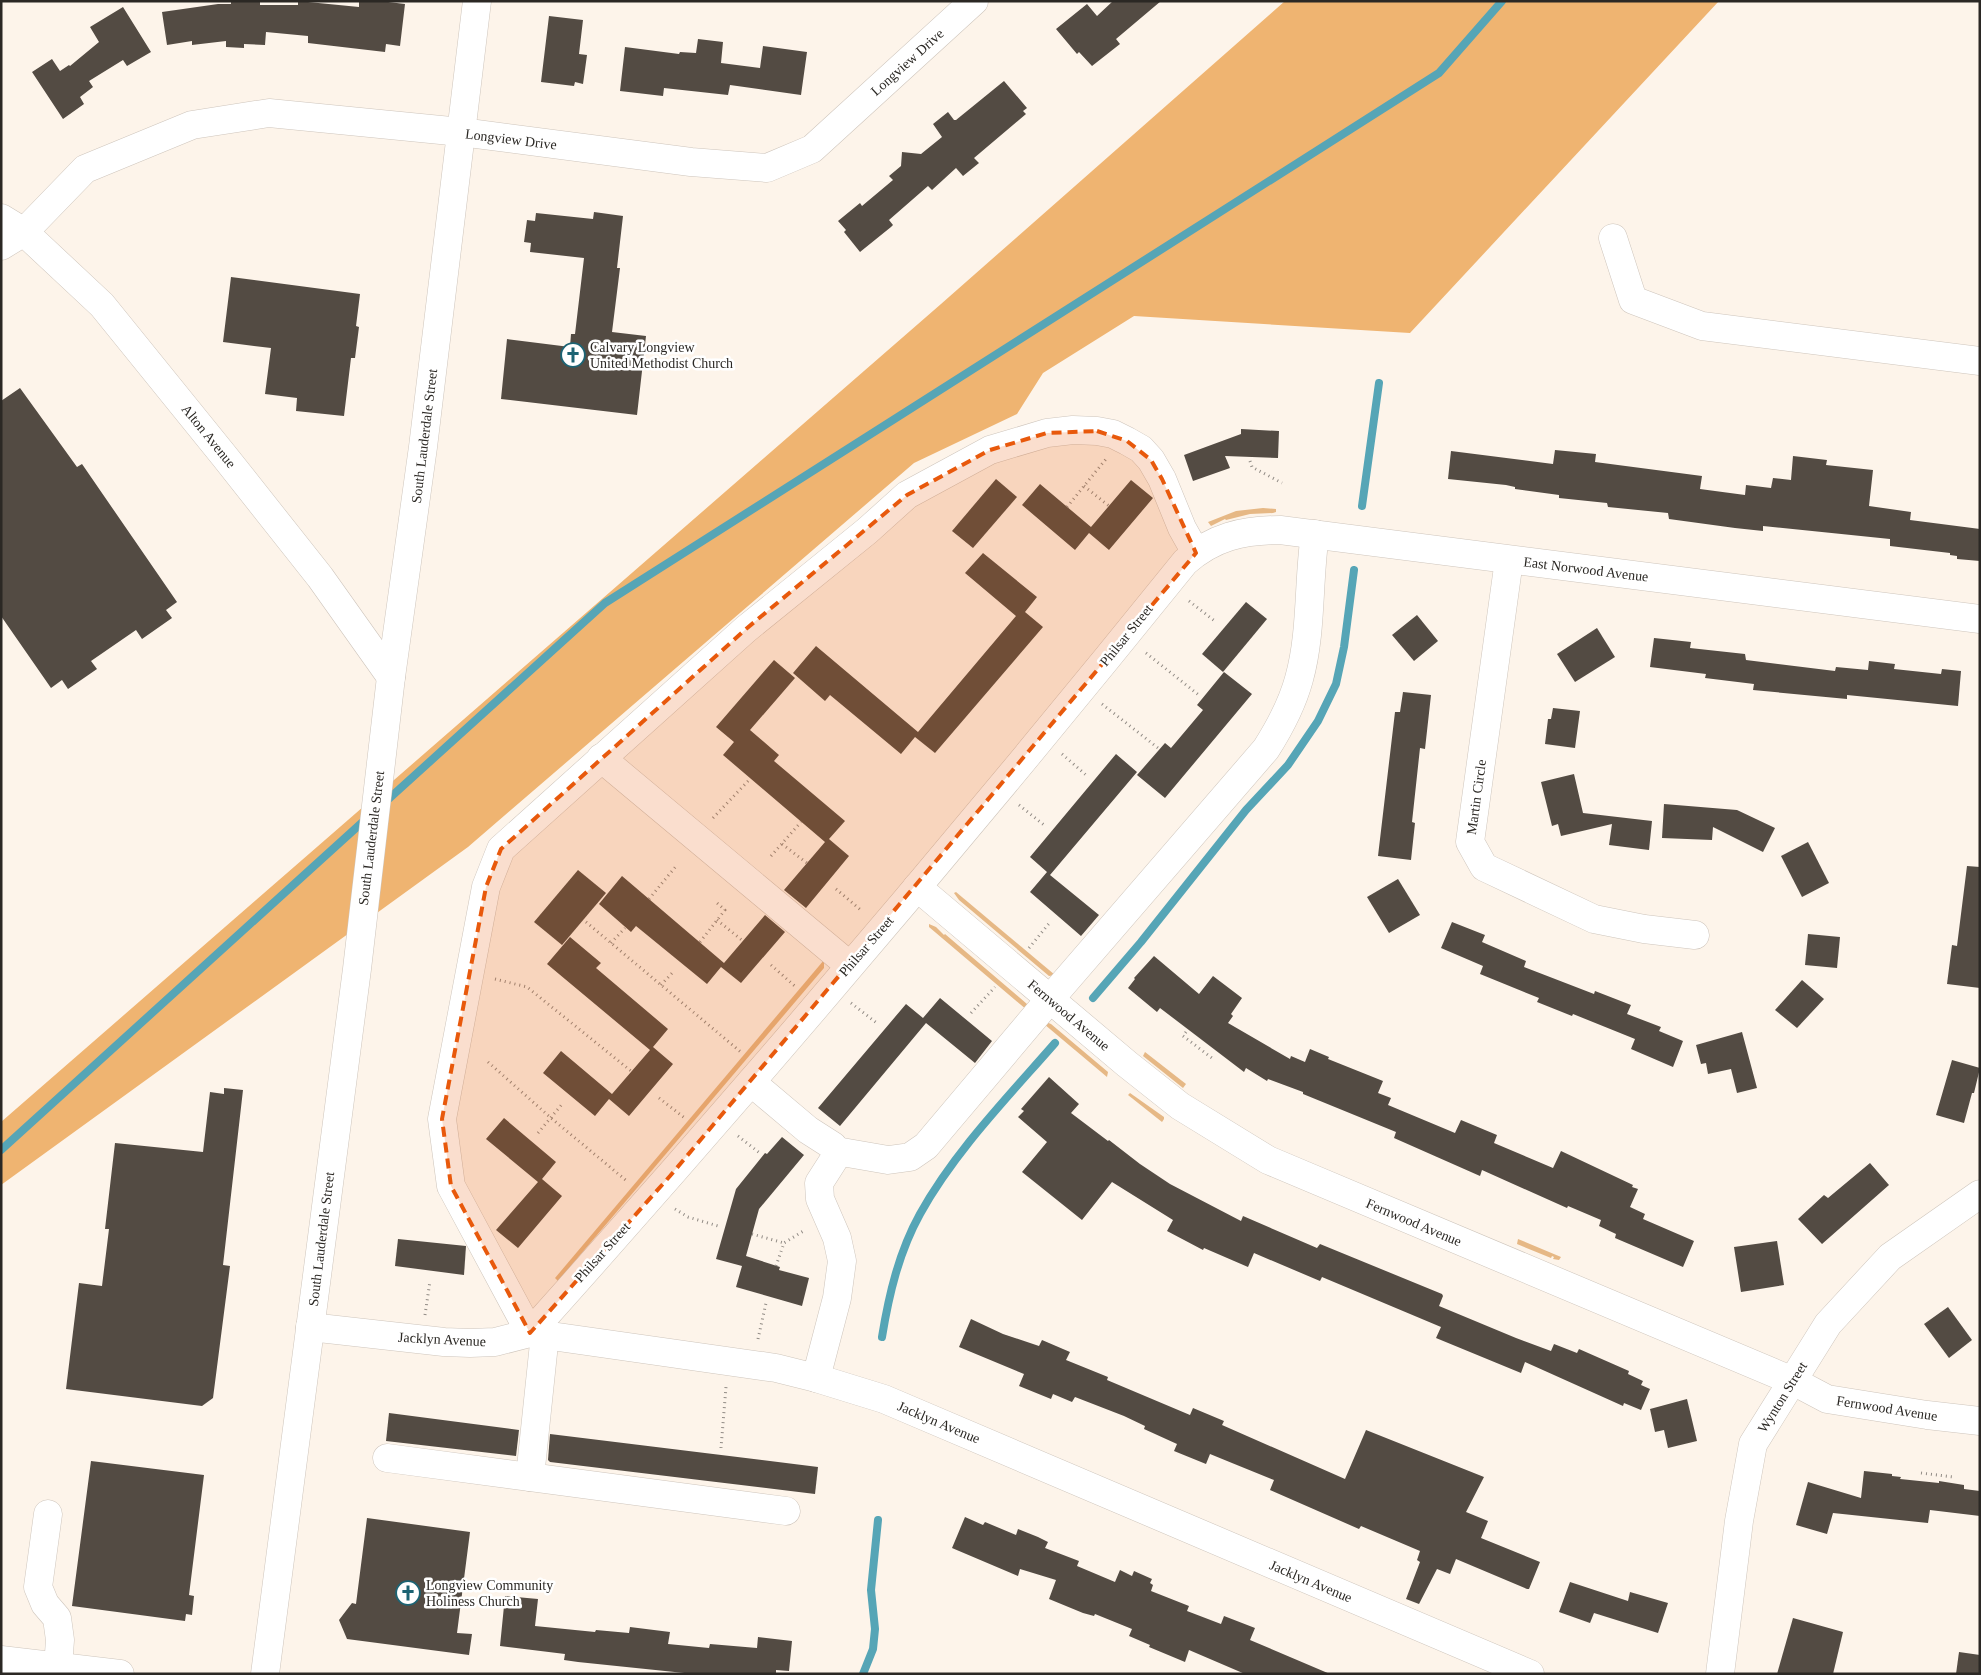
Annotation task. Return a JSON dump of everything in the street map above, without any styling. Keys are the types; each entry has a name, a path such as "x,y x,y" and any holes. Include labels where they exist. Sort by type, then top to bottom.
{"street":[{"name":"South Lauderdale Street","path":"265,1674 357,969 391,678 424,447 477,1"},
{"name":"Longview Drive","path":"9,232 85,169 192,125 269,113 461,132 691,162 766,168 812,149 974,1"},
{"name":"Alton Avenue","path":"9,232 102,305 226,457 320,577 391,678"},
{"path":"1613,238 1633,300 1702,326 1980,361"},
{"path":"530,1477 537,1333 451,1186 442,1119 486,888 501,849 746,629 907,495 990,450 1047,433 1073,430 1113,434 1128,441 1151,460 1162,479 1182,528 1196,553"},
{"name":"East Norwood Avenue","path":"1196,553 1227,537 1246,531 1280,530 1980,619"},
{"path":"836,1151 888,1160 910,1157 926,1146 1266,749 1281,724 1300,678 1306,637 1311,561 1315,534"},
{"name":"Philsar Street","path":"537,1333 917,887 1185,562 1196,553"},
{"name":"Martin Circle","path":"1509,560 1470,842 1484,867 1594,919 1644,929 1696,935"},
{"path":"601,758 849,965"},
{"name":"Fernwood Avenue","path":"917,887 1127,1064 1180,1106 1268,1160 1793,1381 1827,1398 1927,1415 1980,1421"},
{"path":"751,1082 808,1130 834,1146 836,1151 835,1158 820,1184 820,1200 837,1238 842,1261 837,1298 816,1378"},
{"name":"Wynton Street","path":"1720,1674 1739,1521 1753,1444 1828,1324 1890,1257 1980,1194"},
{"name":"Jacklyn Avenue","path":"310,1327 470,1344 494,1342 537,1333 776,1368 816,1378 884,1399 1530,1674"},
{"path":"387,1458 786,1511"},
{"path":"48,1514 38,1587 46,1604 57,1618 60,1640 58,1667"},
{"path":"1,1660 120,1674"}],"path":[{"path":"1067,507 1112,452"},
{"path":"1250,461 1252,467 1282,483"},
{"path":"1084,486 1109,506"},
{"path":"1189,601 1216,622"},
{"path":"1146,653 1200,696"},
{"path":"1102,704 1158,748"},
{"path":"1061,754 1086,775"},
{"path":"695,838 750,779"},
{"path":"1018,804 1044,825"},
{"path":"771,856 801,822"},
{"path":"782,844 807,864"},
{"path":"649,899 677,864"},
{"path":"836,890 862,911"},
{"path":"700,942 725,910 716,902"},
{"path":"717,920 743,941"},
{"path":"1028,949 1051,921"},
{"path":"586,922 742,1053"},
{"path":"611,943 625,928"},
{"path":"771,965 797,988"},
{"path":"662,985 674,971"},
{"path":"470,973 528,987 631,1071"},
{"path":"971,1013 995,987"},
{"path":"851,1002 878,1024"},
{"path":"1186,1032 1183,1036 1212,1058"},
{"path":"488,1062 551,1118 631,1184"},
{"path":"659,1098 686,1120"},
{"path":"538,1133 563,1103"},
{"path":"738,1136 761,1154"},
{"path":"675,1209 688,1217 718,1226"},
{"path":"752,1234 784,1243 776,1266"},
{"path":"425,1315 430,1281"},
{"path":"758,1342 766,1304"},
{"path":"721,1448 726,1387"},
{"path":"1920,1473 1953,1477"}],"highlighted area":[{"path":"1097,431 1127,441 1151,460 1162,479 1196,553 670,1176 530,1333 451,1186 442,1119 486,887 501,849 746,629 907,495 990,450 1047,433"}],"shaded area":[{"path":"1285,1 1719,1 1410,333 1134,316 1043,373 1017,414 914,463 468,847 1,1185 1,1122 941,304"},
{"path":"1263,508 1276,509 1276,512 1250,514 1225,519 1211,526 1208,522 1236,511"},
{"path":"956,892 1055,975 1049,976 959,900 954,893"},
{"path":"929,924 945,934 1027,1004 1027,1010 929,927"},
{"path":"824,960 824,968 558,1281 555,1278"},
{"path":"1046,1022 1051,1024 1108,1072 1107,1077 1044,1024"},
{"path":"1145,1052 1186,1084 1183,1088 1143,1056"},
{"path":"1130,1093 1164,1117 1162,1122 1128,1095"},
{"path":"1518,1239 1561,1257 1559,1260 1553,1259 1554,1257 1552,1256 1551,1258 1517,1244"}],"building":[{"path":"231,1 260,1 260,5 298,5 298,1 359,7 359,1 405,4 400,46 386,44 385,52 308,43 308,36 266,32 265,45 244,44 244,48 226,47 226,41 192,45 192,41 167,45 162,12 231,4"},
{"path":"1113,1 1161,1 1116,39 1120,44 1092,66 1079,52 1077,54 1056,29 1087,4 1097,16"},
{"path":"123,7 151,52 127,66 123,60 89,81 93,87 80,97 84,104 63,119 32,72 52,59 60,71 70,66 99,42 90,27"},
{"path":"549,16 583,20 579,54 587,55 583,84 575,82 574,86 541,82"},
{"path":"698,39 723,42 721,63 760,68 763,46 807,52 801,95 730,85 728,95 664,88 663,96 620,91 625,47 679,54 680,52 696,53"},
{"path":"1004,81 1027,108 1023,111 1026,114 974,158 979,163 963,176 956,168 932,190 928,186 889,220 893,225 891,227 860,252 838,221 860,203 862,206 893,180 889,176 901,166 902,152 921,154 942,137 933,124 948,112 956,120"},
{"path":"594,212 623,216 617,268 620,268 612,332 646,336 637,415 501,399 507,339 570,347 571,334 575,334 584,258 530,252 531,243 524,242 527,220 535,221 536,213 593,219"},
{"path":"231,277 360,294 356,326 359,327 355,358 351,358 344,416 296,411 297,398 265,394 271,348 223,342"},
{"path":"20,388 77,467 82,464 177,602 166,610 172,618 142,639 136,630 91,661 97,669 68,689 62,680 51,688 1,616 1,401"},
{"path":"1241,429 1279,431 1278,458 1225,456 1230,468 1193,481 1184,455 1241,434"},
{"path":"1555,450 1596,454 1595,462 1702,476 1700,489 1745,495 1746,485 1771,488 1773,478 1791,480 1793,456 1827,460 1826,465 1873,470 1869,506 1911,512 1910,520 1980,529 1980,561 1957,559 1957,556 1950,555 1950,553 1890,546 1890,539 1763,526 1763,531 1735,528 1669,519 1668,513 1608,507 1607,503 1559,498 1559,495 1515,489 1515,487 1506,485 1448,479 1451,451 1553,464"},
{"path":"996,479 1017,497 973,548 952,531"},
{"path":"1131,480 1153,498 1109,550 1089,533 1075,550 1022,505 1040,484 1091,527"},
{"path":"983,553 1037,597 1025,612 1043,627 935,753 915,737 901,754 830,695 825,701 793,673 816,646 918,732 1016,616 965,573"},
{"path":"1246,602 1267,619 1223,672 1202,654"},
{"path":"1417,615 1438,641 1414,661 1392,635"},
{"path":"1597,628 1615,657 1575,682 1557,654"},
{"path":"1654,638 1691,642 1690,648 1745,654 1746,660 1835,671 1836,667 1868,670 1869,661 1895,664 1894,669 1941,674 1942,669 1961,671 1958,706 1847,695 1847,699 1753,690 1754,684 1705,678 1706,674 1650,667"},
{"path":"774,660 795,678 750,730 779,755 774,761 845,821 829,839 849,856 806,908 784,890 825,842 723,755 734,742 716,727"},
{"path":"1224,672 1252,694 1165,798 1137,775 1165,743 1171,748 1203,710 1197,705"},
{"path":"1403,692 1431,695 1425,749 1420,748 1412,822 1415,823 1411,860 1378,856 1395,712 1400,712"},
{"path":"1553,708 1580,711 1575,748 1545,744 1548,719 1551,719"},
{"path":"1116,754 1137,772 1050,875 1099,915 1081,936 1030,892 1047,872 1030,857"},
{"path":"1574,774 1583,813 1652,821 1649,850 1609,845 1612,824 1561,836 1558,824 1552,826 1541,782"},
{"path":"1664,804 1737,810 1775,828 1763,852 1713,827 1712,840 1662,838"},
{"path":"1808,842 1829,883 1802,897 1781,856"},
{"path":"1967,866 1980,867 1980,988 1947,984 1952,945 1957,946"},
{"path":"578,870 606,893 562,945 534,922"},
{"path":"622,876 724,963 765,915 785,932 741,983 721,967 707,984 636,926 631,932 599,904"},
{"path":"1398,879 1420,915 1389,933 1367,897"},
{"path":"1452,922 1485,935 1482,942 1526,961 1524,967 1594,994 1595,991 1631,1005 1627,1014 1661,1027 1659,1031 1683,1041 1673,1067 1631,1049 1635,1039 1537,1002 1539,998 1480,974 1483,966 1441,948"},
{"path":"1808,934 1840,937 1837,968 1805,965"},
{"path":"570,937 601,963 596,968 668,1029 653,1047 673,1064 629,1116 609,1099 595,1116 543,1073 561,1051 612,1094 650,1050 547,964"},
{"path":"1154,956 1199,994 1213,976 1242,998 1231,1014 1233,1016 1228,1023 1290,1059 1291,1056 1305,1062 1310,1049 1329,1057 1328,1059 1383,1081 1378,1093 1391,1098 1388,1105 1455,1133 1461,1120 1497,1135 1494,1143 1553,1168 1561,1151 1633,1185 1632,1187 1638,1189 1630,1207 1645,1214 1643,1219 1694,1241 1683,1267 1615,1238 1616,1234 1599,1226 1601,1220 1568,1206 1567,1208 1482,1170 1480,1176 1394,1138 1396,1132 1303,1094 1303,1092 1268,1079 1267,1081 1246,1068 1244,1072 1160,1008 1157,1012 1128,988 1134,978"},
{"path":"1802,980 1824,999 1797,1028 1775,1010"},
{"path":"940,998 992,1041 975,1063 926,1023 840,1126 818,1108 906,1004 923,1018"},
{"path":"1742,1032 1757,1088 1737,1093 1731,1069 1708,1074 1706,1063 1701,1064 1696,1045"},
{"path":"1952,1060 1980,1068 1964,1123 1936,1115"},
{"path":"1049,1077 1079,1104 1071,1113 1170,1184 1241,1221 1243,1216 1317,1248 1320,1244 1442,1294 1439,1306 1516,1338 1551,1351 1554,1344 1577,1353 1579,1349 1629,1371 1628,1374 1643,1381 1641,1385 1650,1389 1641,1410 1624,1403 1623,1406 1525,1362 1521,1373 1436,1338 1441,1327 1322,1277 1320,1281 1254,1253 1248,1267 1204,1248 1203,1250 1167,1231 1173,1220 1112,1182 1082,1220 1022,1172 1047,1142 1018,1117 1024,1111 1021,1109"},
{"path":"224,1088 243,1090 223,1265 230,1266 213,1398 202,1406 66,1389 79,1283 102,1286 109,1229 105,1229 115,1143 203,1152 210,1092 224,1094"},
{"path":"504,1118 556,1162 542,1179 562,1196 518,1248 496,1230 538,1182 486,1139"},
{"path":"782,1137 804,1155 759,1209 746,1256 780,1267 779,1270 809,1278 802,1306 736,1287 742,1266 716,1259 736,1189 765,1153 767,1154"},
{"path":"1870,1163 1889,1185 1822,1244 1798,1219 1824,1195 1828,1198"},
{"path":"398,1239 466,1246 464,1275 395,1266"},
{"path":"1777,1241 1784,1285 1741,1292 1734,1247"},
{"path":"1948,1307 1972,1340 1949,1358 1924,1324"},
{"path":"971,1319 1003,1334 1039,1346 1042,1340 1070,1352 1066,1360 1108,1377 1107,1380 1190,1415 1193,1408 1224,1421 1222,1425 1345,1479 1366,1430 1484,1477 1466,1512 1488,1521 1481,1538 1540,1562 1529,1589 1456,1559 1450,1574 1437,1569 1419,1604 1406,1599 1420,1562 1417,1560 1420,1551 1361,1526 1359,1529 1270,1490 1274,1480 1210,1454 1206,1464 1174,1451 1177,1444 1144,1429 1145,1426 1124,1416 1075,1397 1072,1402 1053,1394 1051,1399 1019,1386 1024,1374 959,1347"},
{"path":"1687,1399 1697,1441 1668,1448 1664,1430 1655,1432 1650,1409"},
{"path":"389,1413 519,1430 516,1456 386,1441"},
{"path":"550,1434 818,1467 815,1494 550,1462 548,1460"},
{"path":"91,1461 204,1475 189,1595 194,1596 192,1615 186,1614 185,1621 72,1606"},
{"path":"1864,1471 1892,1474 1892,1476 1901,1477 1900,1479 1939,1483 1939,1481 1964,1485 1964,1489 1980,1491 1980,1516 1930,1510 1928,1523 1833,1513 1827,1534 1796,1525 1808,1482 1861,1498"},
{"path":"965,1517 983,1525 985,1522 1016,1535 1018,1529 1038,1537 1048,1542 1045,1548 1079,1561 1077,1566 1115,1582 1120,1570 1132,1576 1134,1571 1152,1579 1150,1583 1153,1585 1151,1591 1189,1606 1187,1611 1221,1624 1224,1616 1255,1628 1250,1640 1330,1674 1245,1674 1189,1650 1185,1662 1149,1647 1150,1645 1129,1636 1132,1629 1095,1614 1094,1616 1083,1613 1049,1599 1056,1580 1020,1569 1018,1576 952,1548"},
{"path":"367,1518 470,1532 457,1633 472,1634 469,1655 347,1639 339,1620 352,1603 356,1604"},
{"path":"1570,1582 1628,1601 1630,1592 1668,1603 1658,1633 1594,1613 1590,1623 1559,1612"},
{"path":"505,1596 538,1599 535,1626 595,1632 596,1630 629,1633 630,1627 670,1632 668,1644 709,1648 710,1644 757,1648 758,1637 792,1641 789,1671 776,1670 776,1674 694,1674 564,1660 565,1654 500,1646"},
{"path":"1793,1618 1843,1632 1833,1674 1777,1674"},
{"path":"1959,1652 1980,1655 1980,1674 1956,1674"}],"waterway":[{"path":"383,804 605,603 1439,73 1502,1"},
{"path":"1362,506 1379,383"},
{"path":"1093,998 1141,942 1246,810 1288,765 1318,721 1336,684 1344,647 1354,570"},
{"path":"1,1150 367,818"},
{"path":"882,1337 896,1274 906,1243 920,1214 949,1168 966,1146 1055,1043"},
{"path":"863,1674 873,1649 875,1629 871,1590 878,1520"}],"place":[{"name":"Calvary Longview United Methodist Church","path":"573,355"},
{"name":"Longview Community Holiness Church","path":"408,1593"}]}
